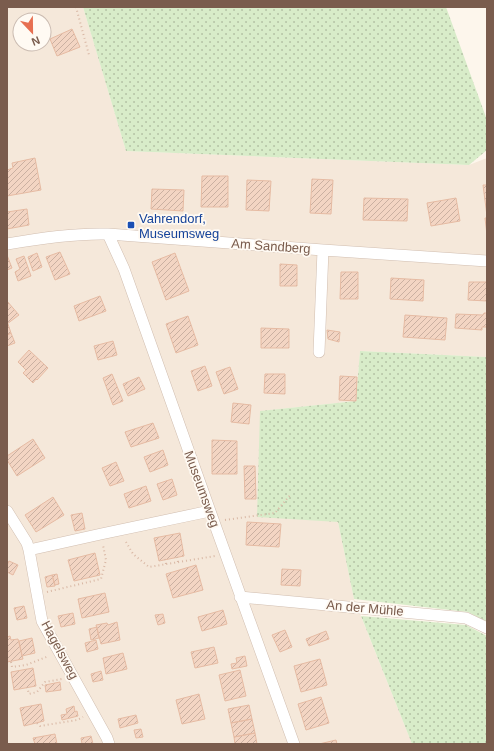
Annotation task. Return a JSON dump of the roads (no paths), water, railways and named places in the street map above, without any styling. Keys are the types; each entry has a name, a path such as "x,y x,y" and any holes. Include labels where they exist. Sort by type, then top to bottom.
{"street":[{"name":"Am Sandberg","path":"7,244 41,238 85,234 108,234 323,250 487,260"},
{"name":"Museumsweg","path":"108,234 124,269 211,516 294,744"},
{"path":"319,352 323,250"},
{"name":"Hagelsweg","path":"7,511 27,543 42,620 109,744"},
{"path":"29,550 101,534 211,516"},
{"name":"An der Mühle","path":"240,596 466,618 487,628"}],"place":[{"name":"Vahrendorf, Museumsweg","path":"131,225"}]}
